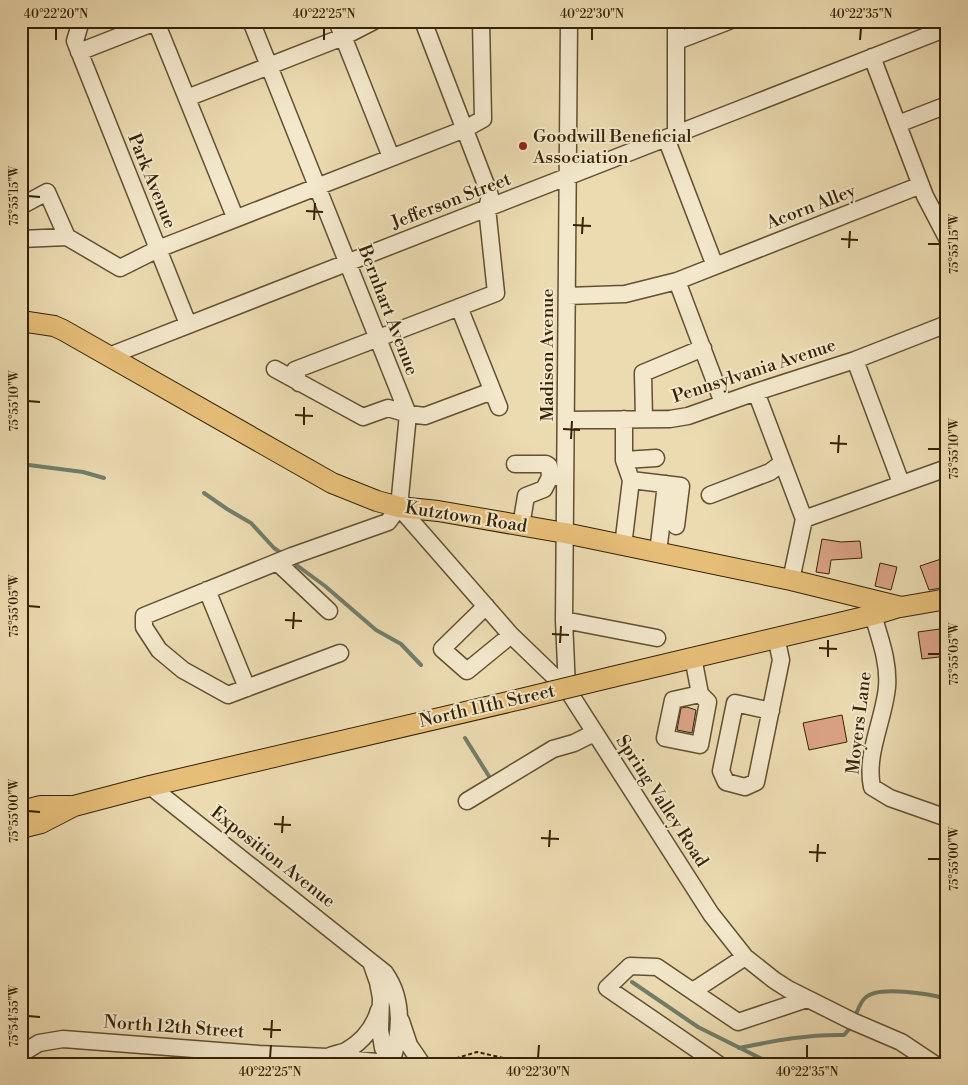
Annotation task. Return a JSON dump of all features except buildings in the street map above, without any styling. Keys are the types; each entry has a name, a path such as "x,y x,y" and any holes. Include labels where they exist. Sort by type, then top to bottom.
{"main road":[{"name":"Kutztown Road","path":"21,321 63,330 332,483 377,502 565,533 791,580 901,607 947,599"},
{"name":"North 11th Street","path":"21,828 41,823 74,806 206,771 521,699 901,607"},
{"name":"North 11th Street","path":"21,811 40,806 74,806"}],"street":[{"path":"82,21 75,41 79,52 157,22 235,217"},
{"name":"Bernhart Avenue","path":"252,21 408,414 399,507"},
{"path":"337,21 390,157"},
{"path":"187,98 343,37 374,21"},
{"path":"299,383 295,370 496,293 487,208 490,196 424,21"},
{"path":"21,239 68,237 120,268 158,248 465,128 483,118 481,21"},
{"name":"Madison Avenue","path":"567,690 564,620 565,533 558,477 567,420 569,21"},
{"path":"676,21 677,41 671,136 715,266"},
{"path":"677,41 729,21"},
{"name":"Jefferson Street","path":"109,356 947,28"},
{"name":"Park Avenue","path":"79,52 188,324"},
{"path":"872,57 925,196 947,238"},
{"path":"898,124 947,105"},
{"name":"Acorn Alley","path":"567,296 625,294 677,281 921,185"},
{"path":"21,206 47,192 68,237"},
{"path":"677,281 723,403"},
{"path":"459,307 499,407"},
{"name":"Pennsylvania Avenue","path":"567,420 670,419 688,416 855,360 947,324"},
{"path":"644,419 643,373 703,348"},
{"path":"855,360 901,483"},
{"path":"275,369 363,417 388,408 408,414 425,416 492,391"},
{"path":"756,392 804,519 791,580"},
{"path":"623,546 631,480 624,460 624,419"},
{"path":"624,460 656,458"},
{"path":"710,496 770,472 782,463"},
{"path":"516,464 546,464 558,477 544,489 520,496 521,526"},
{"path":"804,519 947,468"},
{"path":"631,480 681,486 676,526"},
{"path":"658,553 666,484"},
{"path":"340,653 228,695 183,670 158,650 144,627 144,616 284,559 388,522 399,507"},
{"name":"Spring Valley Road","path":"399,507 511,635 567,690 711,914 745,957 774,980 807,999 901,1042 934,1064"},
{"path":"284,559 330,611"},
{"path":"207,590 247,688"},
{"path":"486,606 442,649 467,670 511,635"},
{"name":"Moyers Lane","path":"873,615 885,658 887,679 884,704 870,765 872,787 890,798 947,818"},
{"path":"564,620 657,638"},
{"path":"771,711 735,703 721,771 726,782 746,787 756,782 782,660 776,637"},
{"path":"693,657 700,694"},
{"path":"467,801 553,749 574,743 594,733"},
{"name":"Exposition Avenue","path":"150,786 385,973 398,1004 399,1015 393,1063"},
{"path":"693,991 745,957"},
{"path":"370,960 378,982 381,998 380,1030 383,1048 393,1063"},
{"path":"718,1064 607,988 630,966 657,967 738,1022 807,999"},
{"path":"327,1057 344,1052 364,1036 376,1020 381,998"},
{"path":"399,1015 409,1045 422,1064"},
{"name":"North 12th Street","path":"21,1054 38,1043 63,1039 393,1063"}],"path":[{"path":"437,1064 477,1052 530,1064"}],"waterway":[{"path":"21,464 83,472 104,478"},
{"path":"204,493 251,523 274,548 284,555"},
{"path":"291,561 325,586 376,630 401,644 421,665"},
{"path":"465,738 492,781"},
{"path":"632,982 698,1027 772,1064"},
{"path":"855,1016 865,998 871,994 881,992 917,993 947,999"},
{"path":"739,1048 804,1037 844,1035 851,1027"}],"place":[{"name":"Goodwill Beneficial Association","path":"523,146"}]}
